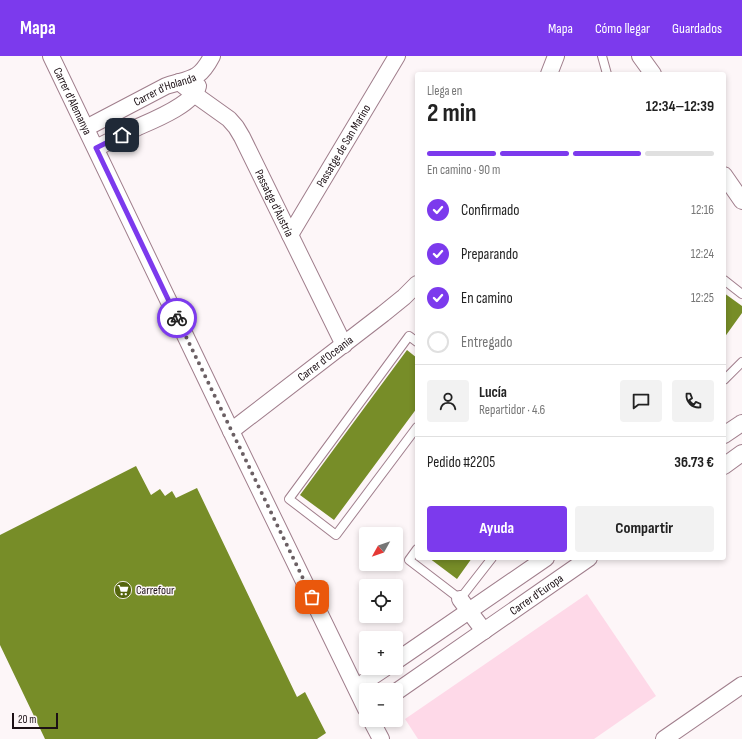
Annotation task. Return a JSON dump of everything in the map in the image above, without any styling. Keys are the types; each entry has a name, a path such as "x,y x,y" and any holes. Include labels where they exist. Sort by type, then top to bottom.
{"street":[{"name":"Carrer d'Alemanya","path":"51,56 359,693"},
{"name":"Carrer d'Holanda","path":"86,128 166,86 193,79 201,73 212,56"},
{"name":"Passatge de San Marino","path":"290,235 397,56"},
{"path":"550,72 556,56"},
{"path":"640,56 652,72"},
{"name":"Carrer d'Holanda","path":"96,148 184,103 197,90 201,73"},
{"name":"Passatge d'Àustria","path":"179,82 229,119 236,127 344,344"},
{"path":"726,178 742,201"},
{"name":"Carrer d'Oceania","path":"231,431 393,306 415,286"},
{"path":"726,434 742,423"},
{"path":"726,465 742,453"},
{"name":"Carrer d'Europa","path":"403,655 465,605 543,560"},
{"name":"Carrer d'Europa","path":"403,687 586,560"},
{"path":"465,605 484,631"},
{"path":"357,689 374,675"},
{"path":"664,739 742,685"},
{"path":"375,727 381,739"}],"lane":[{"path":"602,56 606,72"},
{"path":"726,282 742,294"},
{"path":"415,340 409,336 289,499 336,535 415,430"},
{"path":"726,378 742,362"},
{"path":"415,552 409,560 465,605 491,560"}],"shaded area":[{"path":"587,594 656,696 594,739 418,739 405,719"}],"building":[{"path":"726,294 742,306 742,313 726,335"},
{"path":"407,350 415,356 415,411 334,520 300,495"},
{"name":"Carrefour","path":"136,466 151,495 160,489 165,496 172,491 176,498 197,488 297,697 305,692 326,733 317,739 45,739 0,645 0,535"},
{"path":"432,560 471,560 457,579"}],"way so far":[{"path":"177,318 312,597"}],"place":[{"name":"Carrefour","path":"123,590"}],"route":[{"path":"122,135 96,148 177,318"}]}
